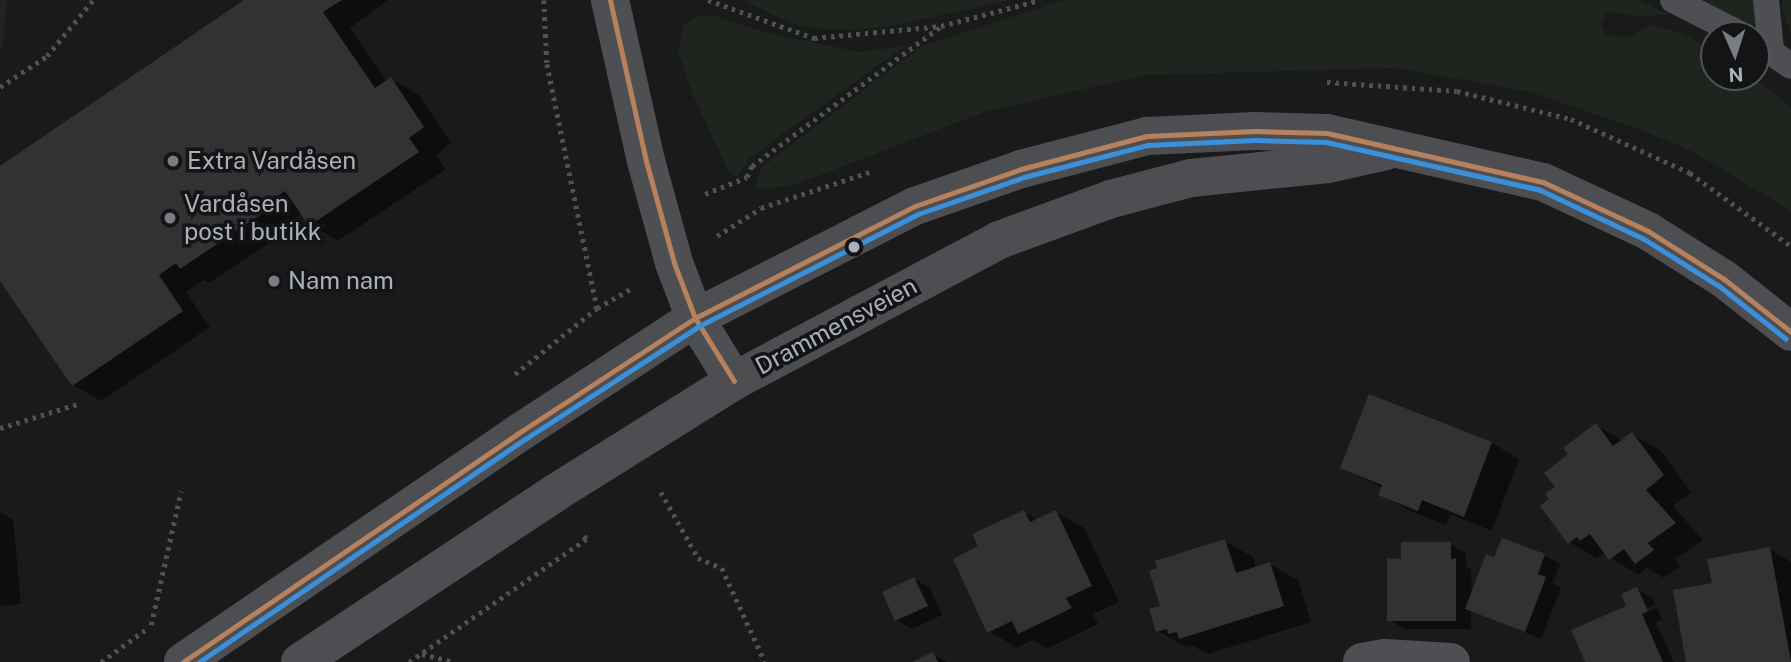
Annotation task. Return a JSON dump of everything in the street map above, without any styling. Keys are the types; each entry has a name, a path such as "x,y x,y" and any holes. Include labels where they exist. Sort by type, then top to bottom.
{"main road":[{"name":"Drammensveien","path":"183,662 517,434 695,318 915,206 1021,169 1147,136 1255,131 1327,133 1543,182 1648,231 1724,279 1791,332"},
{"name":"Drammensveien","path":"300,662 555,493 734,380 999,240 1111,199 1191,178 1328,164 1392,149"}],"street":[{"path":"610,0 659,213 695,318 734,380"},
{"path":"1362,662 1385,658 1451,662"}],"lane":[{"path":"1673,0 1714,21"},
{"path":"1766,0 1773,53"}],"path":[{"path":"0,87 47,56 93,0"},
{"path":"544,0 547,64 597,308"},
{"path":"708,0 814,38 870,35 941,26 1040,0"},
{"path":"659,213 747,177 752,166 941,26"},
{"path":"0,428 81,403"},
{"path":"151,626 181,491"},
{"path":"661,492 698,558 722,568 765,662"},
{"path":"409,662 586,539"},
{"path":"421,653 454,662"}],"shaded area":[{"path":"0,0 7,0 3,48 0,49"},
{"path":"742,0 1011,0 896,25 854,30 820,29 791,23"},
{"path":"1065,0 1638,0 1670,15 1638,16 1607,12 1601,25 1606,36 1629,37 1651,25 1682,33 1700,44 1700,91 1770,91 1791,107 1791,211 1694,152 1638,129 1527,91 1394,68 1145,75 984,112 797,184 764,189 756,185 761,168 922,46"},
{"path":"1694,0 1757,0 1759,21 1736,21"},
{"path":"1782,0 1791,0 1791,34 1782,10"},
{"path":"699,16 715,16 764,32 859,52 905,46 751,157 736,177 728,170 693,95 678,52 684,24"}],"building":[{"path":"244,0 342,0 323,12 375,88 391,77 424,127 409,138 419,152 309,226 285,191 266,204 269,209 180,269 176,263 159,275 183,311 72,386 0,281 0,166"},
{"path":"1369,394 1492,442 1464,517 1422,500 1418,511 1378,495 1382,485 1340,468"},
{"path":"1596,423 1613,446 1632,432 1664,475 1646,490 1676,523 1648,543 1654,550 1635,564 1624,549 1609,560 1590,534 1580,541 1577,537 1568,544 1540,506 1549,499 1545,494 1555,487 1544,473 1568,454 1563,448"},
{"path":"1024,510 1030,522 1056,510 1092,586 1066,598 1072,608 1018,634 1012,621 987,633 953,559 978,546 972,534"},
{"path":"1502,538 1545,554 1538,574 1546,577 1525,632 1465,609 1486,554 1494,557"},
{"path":"1225,539 1236,573 1270,562 1284,606 1179,639 1177,632 1168,634 1167,629 1156,632 1149,609 1160,606 1149,571 1157,568 1155,561"},
{"path":"1401,542 1451,542 1451,559 1456,558 1456,621 1387,621 1387,558 1401,559"},
{"path":"1770,547 1791,662 1686,662 1673,590 1712,583 1707,559"},
{"path":"914,577 928,606 895,621 882,592"},
{"path":"1637,587 1648,611 1642,614 1663,662 1585,662 1571,630 1626,606 1621,594"},
{"path":"933,652 938,662 912,662"}],"transit line":[{"path":"610,0 646,161 674,263 695,318 734,381"},
{"path":"183,662 517,434 695,318 915,206 1021,169 1147,136 1255,131 1327,133 1543,182 1648,231 1724,279 1791,332"},
{"path":"199,662 522,441 699,326 918,214 1024,177 1148,145 1255,140 1326,142 1540,190 1644,239 1719,286 1786,339"}],"place":[{"name":"Extra Vardåsen","path":"173,161"},
{"name":"Vardåsen post i butikk","path":"170,218"},
{"name":"Nam nam","path":"274,281"}]}
